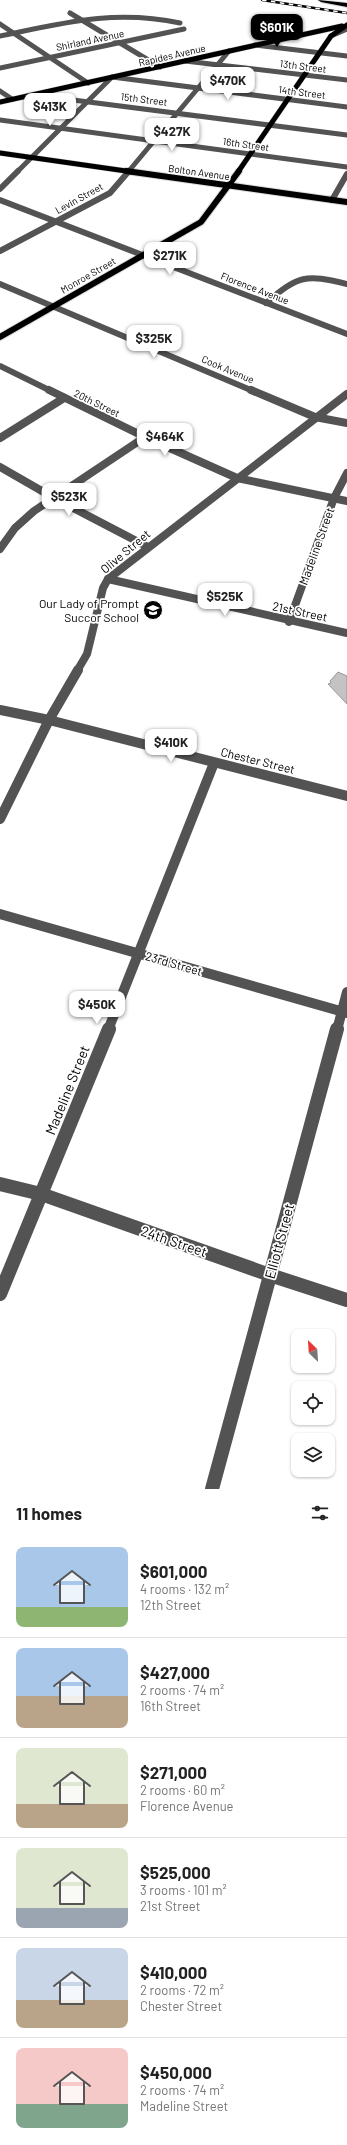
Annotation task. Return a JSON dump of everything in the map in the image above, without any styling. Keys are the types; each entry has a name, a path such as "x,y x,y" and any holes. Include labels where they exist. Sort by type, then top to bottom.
{"highway":[{"path":"321,0 347,5"}],"main road":[{"path":"296,35 347,20"},
{"name":"Rapides Avenue","path":"0,102 112,78 296,35 324,31 347,25"},
{"name":"Monroe Street","path":"0,337 200,222 229,185 331,36 347,25"},
{"name":"Bolton Avenue","path":"0,153 347,202"}],"street":[{"path":"70,13 160,67"},
{"path":"0,36 82,19 140,15 180,23"},
{"path":"0,24 88,83"},
{"name":"Shirland Avenue","path":"0,68 184,29"},
{"path":"331,36 347,29"},
{"path":"255,45 347,56"},
{"name":"Levin Street","path":"0,251 110,193 152,140 178,113 229,51"},
{"name":"13th Street","path":"185,61 347,80"},
{"path":"0,189 112,78"},
{"name":"14th Street","path":"112,78 347,107"},
{"path":"0,91 12,99"},
{"name":"15th Street","path":"34,95 347,134"},
{"name":"16th Street","path":"0,120 347,167"},
{"path":"332,200 347,174"},
{"name":"Florence Avenue","path":"0,200 347,334"},
{"path":"266,303 292,280 302,277 321,277 347,284"},
{"name":"Cook Avenue","path":"0,284 315,417 347,423"},
{"name":"20th Street","path":"0,366 145,437 237,478 347,501"},
{"name":"Olive Street","path":"0,819 49,720 87,654 103,588 108,579 315,417 347,394"},
{"path":"0,438 64,398"},
{"path":"0,549 15,528 34,511 145,437"},
{"path":"0,467 54,498 148,547"},
{"name":"Madeline Street","path":"289,622 334,498 347,472"},
{"name":"21st Street","path":"108,579 289,622 347,633"},
{"name":"Chester Street","path":"0,710 49,720 347,796"},
{"name":"Madeline Street","path":"0,1294 140,953 214,762"},
{"name":"23rd Street","path":"0,914 345,1012"},
{"name":"Elliott Street","path":"212,1489 270,1275 345,1012 347,992"},
{"name":"24th Street","path":"0,1184 41,1194 270,1275 347,1300"}],"building":[{"path":"338,672 347,676 347,704 328,684 331,683 330,681"}],"railway":[{"path":"262,0 347,13"}],"place":[{"name":"Our Lady of Prompt Succor School","path":"153,610"}]}
